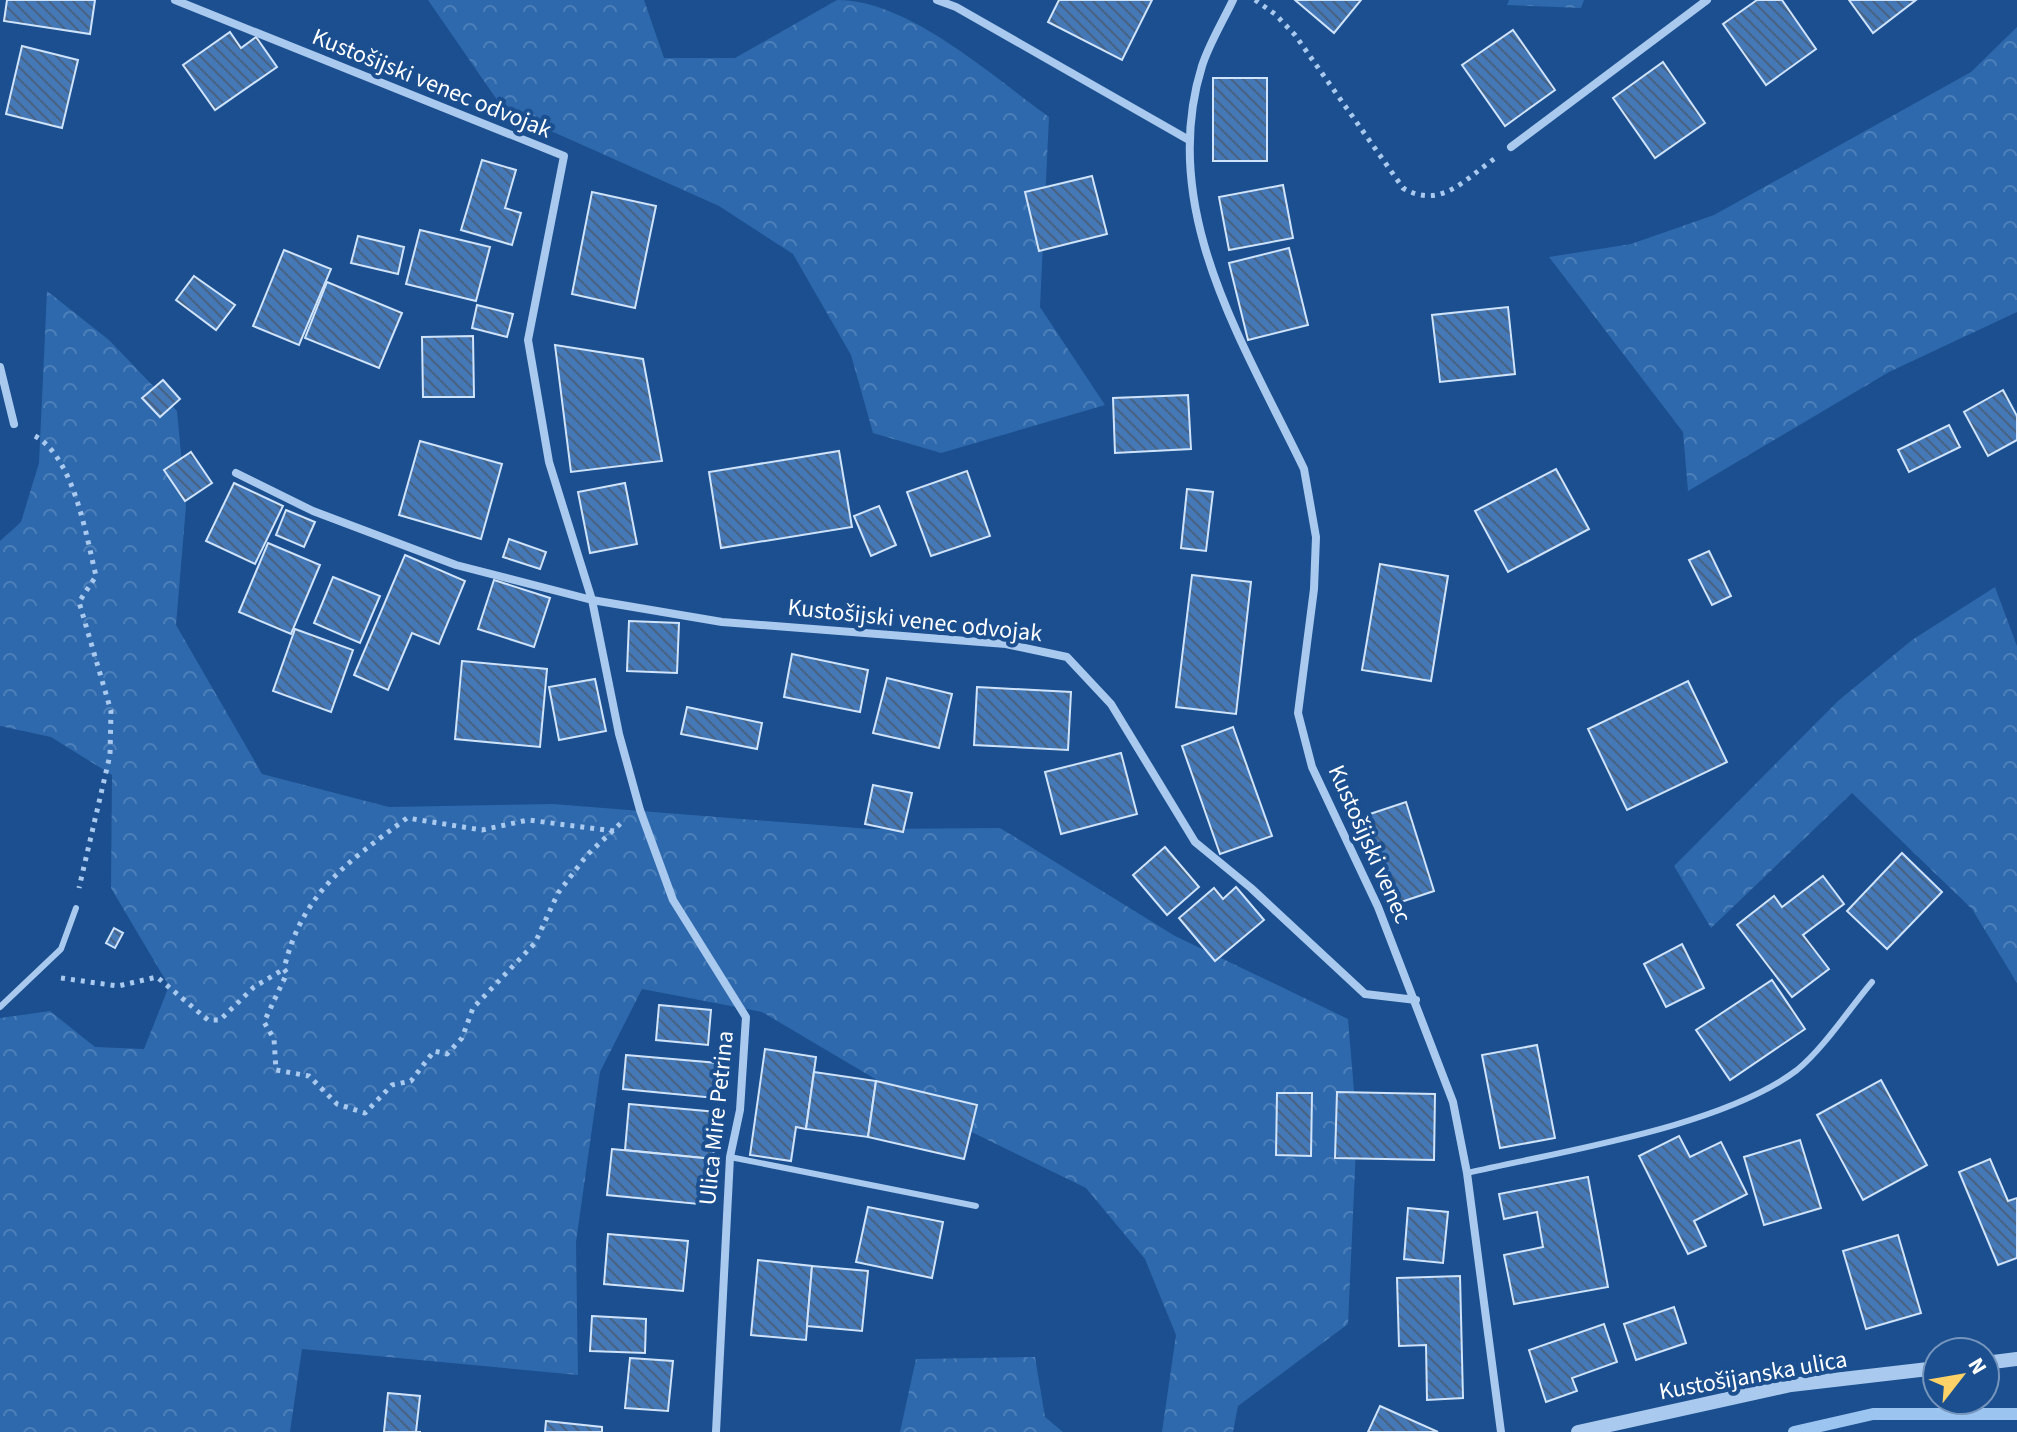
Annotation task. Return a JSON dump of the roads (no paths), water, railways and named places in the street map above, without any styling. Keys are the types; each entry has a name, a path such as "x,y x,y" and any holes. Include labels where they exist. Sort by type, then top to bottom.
{"street":[{"name":"Kustošijski venec odvojak","path":"175,0 564,156 528,340 549,462 592,600"},
{"path":"937,0 956,7 1189,140"},
{"name":"Kustošijski venec","path":"1233,0 1202,65 1189,140 1192,199 1216,286 1304,469 1310,492 1316,537 1314,589 1298,713 1312,767 1378,907 1453,1102 1467,1173 1501,1432"},
{"path":"1511,147 1707,0"},
{"path":"0,367 14,424"},
{"name":"Kustošijski venec odvojak","path":"236,473 313,511 456,565 592,600 722,622 1006,644 1067,657 1111,704 1195,842 1251,888 1365,994 1416,1000"},
{"name":"Ulica Mire Petrina","path":"592,600 619,734 640,810 673,900 746,1017 740,1110 730,1157 716,1432"},
{"name":"Kustošijanska ulica","path":"1578,1432 1791,1385 1921,1370"}],"lane":[{"path":"0,1007 61,949 76,908"},
{"path":"1467,1173 1667,1125 1762,1094 1800,1067 1872,982"},
{"path":"730,1157 976,1206"}],"waterway":[{"path":"1794,1432 1873,1414 2017,1414"}]}
